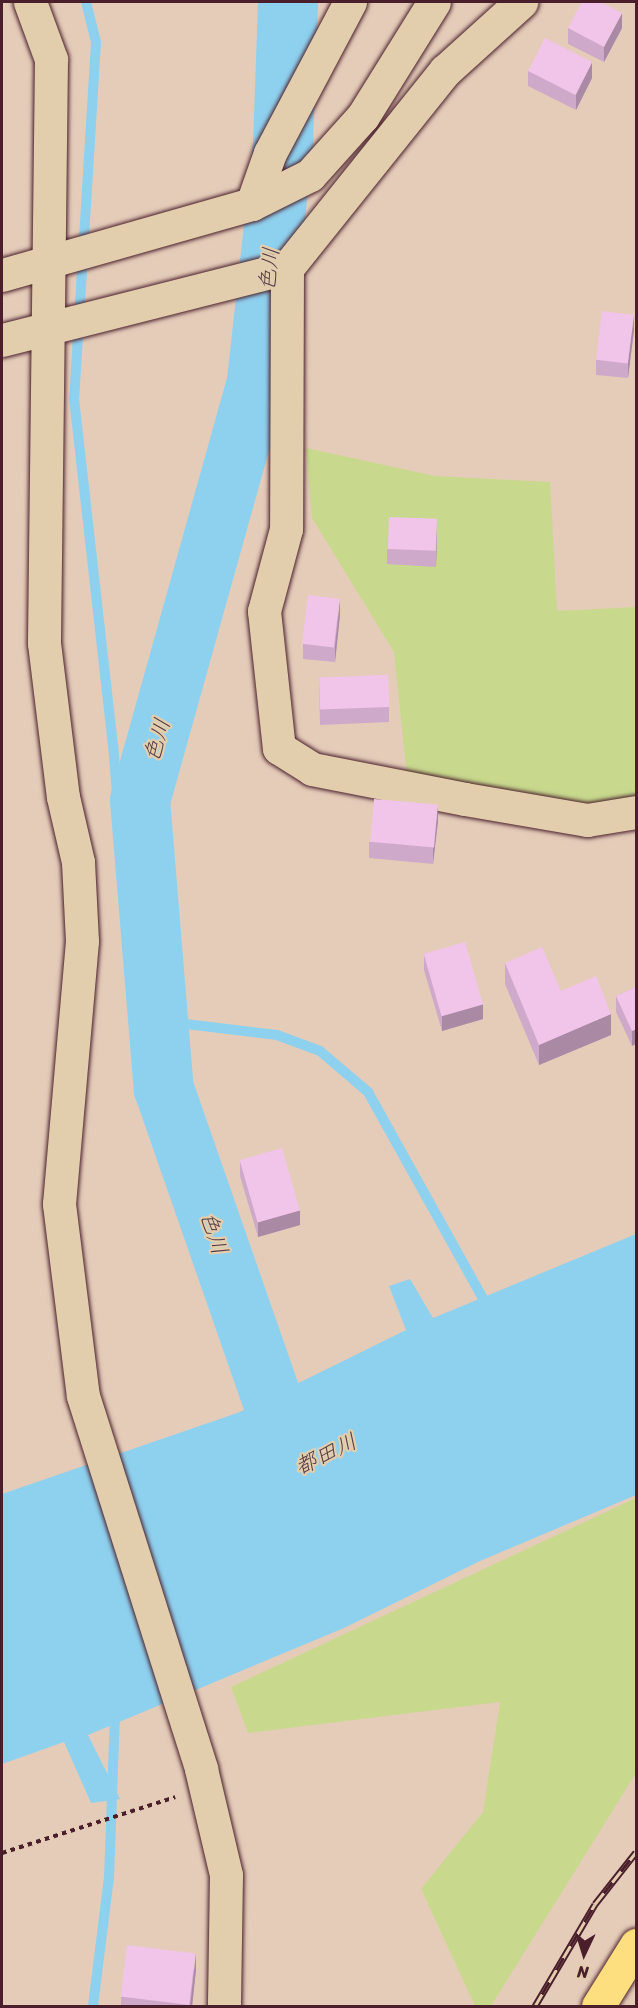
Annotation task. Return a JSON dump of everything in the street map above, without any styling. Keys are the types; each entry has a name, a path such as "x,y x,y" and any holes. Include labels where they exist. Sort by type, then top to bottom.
{"highway":[{"path":"598,2007 636,1945"}],"street":[{"path":"30,2 51,59 44,643 63,796 78,862 82,941 59,1204 83,1396 202,1778 226,1875 224,2007"},
{"path":"252,204 270,153 350,2"},
{"path":"2,275 252,204 310,175 363,116 434,2"},
{"path":"2,340 287,268 445,71 521,2"},
{"path":"287,268 286,529 264,611 279,748 312,769 465,799 587,820 636,812"}],"path":[{"path":"2,1853 124,1813 202,1778"}],"green space":[{"path":"306,448 435,476 550,482 557,611 636,607 636,808 572,818 408,786 394,652 312,518"},
{"path":"636,1498 636,1773 491,2006 475,2006 421,1889 483,1812 500,1702 248,1733 231,1687"}],"water":[{"name":"都田川","path":"636,1234 636,1495 480,1561 344,1628 88,1735 120,1799 91,1803 64,1742 2,1764 2,1494 240,1412 406,1330 389,1286 410,1279 433,1318"}],"building":[{"path":"582,2 600,2 622,13 604,47 568,28"},
{"path":"545,38 592,62 575,95 528,71"},
{"path":"602,311 634,315 628,364 596,360"},
{"path":"389,517 437,519 436,551 388,549"},
{"path":"308,595 340,599 334,648 302,644"},
{"path":"388,675 389,707 320,709 319,677"},
{"path":"374,799 438,805 434,847 370,842"},
{"path":"465,942 483,1004 442,1016 424,954"},
{"path":"542,947 561,991 596,976 611,1014 539,1045 505,963"},
{"path":"636,987 636,1029 632,1031 616,996"},
{"path":"282,1148 300,1210 258,1223 240,1160"},
{"path":"127,1945 195,1953 189,2005 121,1997"}],"waterway":[{"path":"86,2 96,42 74,398 113,744 133,990 153,1020 277,1035 320,1051 368,1092 489,1309"},
{"name":"色川","path":"288,2 283,145 257,382 140,800 164,1089 296,1469"},
{"path":"93,2006 109,1878 115,1711"}],"railway":[{"path":"535,2006 595,1904 636,1852"}]}
